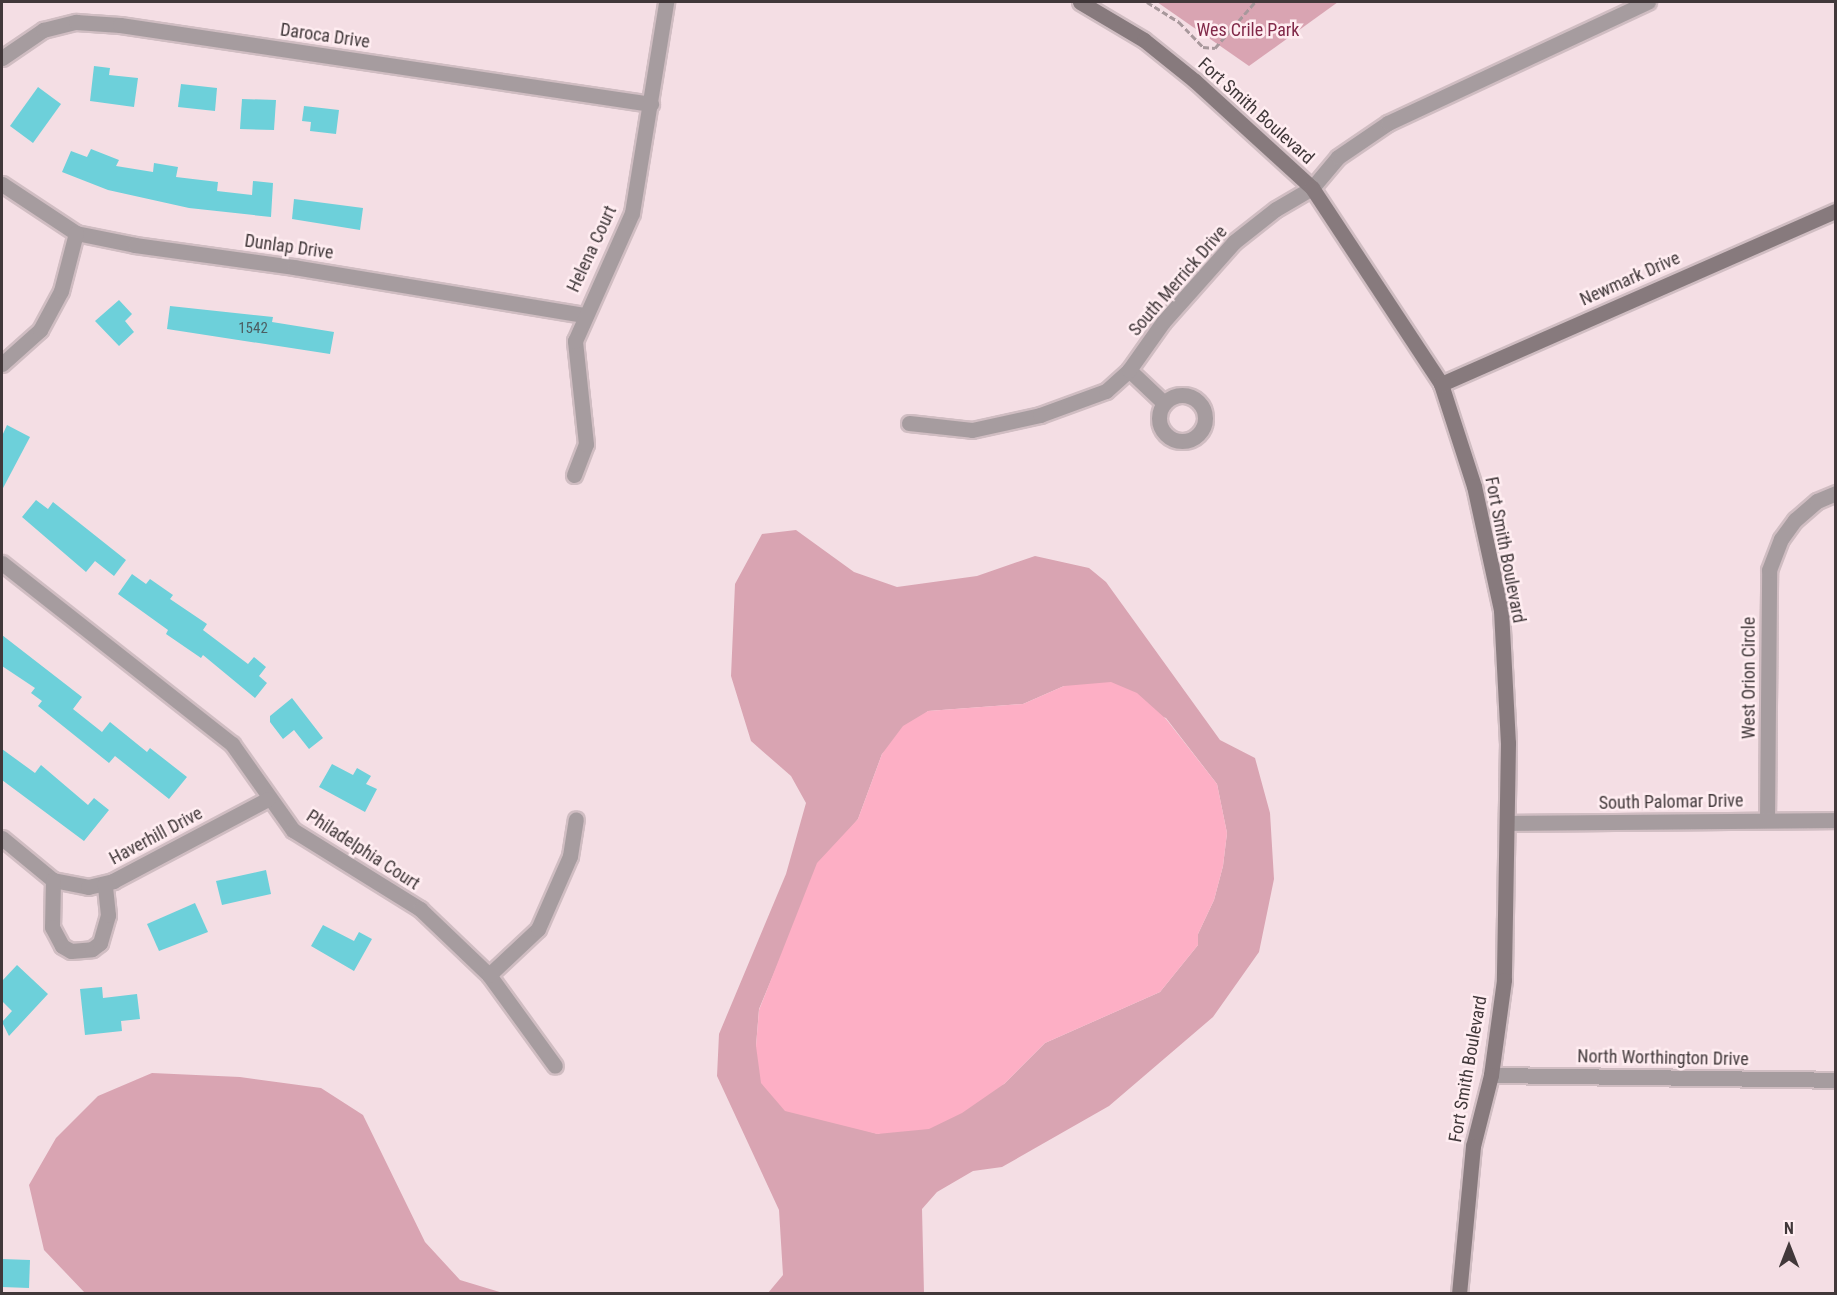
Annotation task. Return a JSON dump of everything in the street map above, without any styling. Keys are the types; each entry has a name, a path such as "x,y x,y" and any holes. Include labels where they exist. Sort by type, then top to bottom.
{"street":[{"name":"Helena Court","path":"574,475 586,444 575,341 584,315 632,213 666,2"},
{"name":"Fort Smith Boulevard","path":"1080,2 1144,40 1195,81 1312,188 1441,384 1474,486 1502,610 1507,823 1504,980 1491,1075 1473,1146 1459,1293"},
{"name":"South Merrick Drive","path":"909,423 972,430 1040,414 1106,391 1129,370 1163,322 1234,242 1276,209 1312,188 1338,157 1388,123 1648,2"},
{"name":"Daroca Drive","path":"2,58 43,30 76,22 120,25 651,104"},
{"name":"Dunlap Drive","path":"2,184 76,233 135,245 294,267 584,315"},
{"name":"Newmark Drive","path":"1441,384 1836,211"},
{"path":"2,364 40,330 61,291 76,233"},
{"path":"1129,370 1164,403"},
{"name":"West Orion Circle","path":"1767,820 1769,570 1781,539 1817,501 1836,494"},
{"name":"Philadelphia Court","path":"2,563 232,744 251,767 268,799 293,830 420,909 489,975 555,1066"},
{"name":"Haverhill Drive","path":"2,838 53,880 88,887 105,884 268,799"},
{"path":"489,975 538,929 570,856 576,819"},
{"name":"South Palomar Drive","path":"1507,823 1836,820"},
{"path":"53,880 52,927 62,946 71,951 93,949 100,942 108,915 105,884"},
{"name":"North Worthington Drive","path":"1491,1075 1836,1080"}],"path":[{"path":"1147,2 1179,22 1203,47 1215,48 1256,2"}],"green space":[{"name":"Wes Crile Park","path":"1157,2 1338,2 1249,66"},
{"path":"796,530 854,572 897,587 977,576 1035,556 1089,568 1106,582 1220,740 1255,758 1270,813 1274,879 1259,952 1213,1017 1109,1106 1002,1167 973,1171 937,1192 922,1209 924,1293 768,1293 783,1275 779,1210 717,1076 719,1034 786,874 806,803 791,776 751,741 731,676 735,584 762,534","holes":["1064,686 1166,718 1217,784 1227,833 1223,866 1214,900 1198,934 1198,945 1160,992 1045,1043 1004,1084 878,1134 847,1125 756,1046 759,1009 801,909 841,840 858,819 882,754 928,711 1023,704"]},
{"path":"152,1073 240,1077 321,1088 363,1115 425,1242 460,1280 503,1293 85,1293 44,1250 29,1185 56,1138 98,1096"}],"shaded area":[{"path":"1111,682 1137,693 1166,719 1217,784 1227,833 1223,866 1214,900 1198,934 1198,945 1160,992 1045,1043 1004,1084 962,1113 929,1129 877,1134 785,1111 761,1083 756,1046 759,1010 817,863 858,819 882,754 903,726 928,711 1023,704 1064,686"}],"building":[{"path":"94,66 110,68 109,75 138,78 134,107 90,101"},
{"path":"181,84 217,88 215,111 178,107"},
{"path":"38,87 61,104 33,143 10,126"},
{"path":"242,99 276,100 274,130 240,129"},
{"path":"304,106 339,110 336,134 310,131 311,122 302,121"},
{"path":"91,149 119,160 116,166 153,172 154,163 178,167 176,177 218,182 217,191 252,195 253,181 273,183 271,217 189,208 108,190 62,172 71,151 87,157"},
{"path":"294,199 363,208 360,230 292,219"},
{"path":"119,300 132,314 125,321 134,332 119,346 95,321"},
{"path":"170,306 273,317 272,322 334,332 330,354 167,329"},
{"path":"7,425 30,437 2,490 2,436"},
{"path":"36,500 48,509 53,502 126,560 114,576 95,561 86,572 22,517"},
{"path":"132,574 146,584 150,579 173,595 170,599 207,624 203,630 248,664 254,657 266,667 259,676 267,683 255,698 203,655 201,658 166,634 168,630 118,594"},
{"path":"2,635 82,697 73,709 102,732 110,722 147,752 150,748 187,777 169,799 115,756 109,763 38,706 42,701 31,693 35,688 2,666"},
{"path":"292,698 323,738 309,749 294,730 283,739 270,722 270,716"},
{"path":"2,749 35,773 41,765 88,805 94,798 109,810 84,841 2,780"},
{"path":"332,764 353,775 357,768 371,776 366,784 377,789 365,812 319,787"},
{"path":"266,870 271,894 222,905 216,881"},
{"path":"195,903 208,932 159,951 147,924"},
{"path":"323,925 354,941 359,932 372,939 354,971 311,946"},
{"path":"17,965 48,994 9,1036 2,1022 12,1011 2,1001 2,981"},
{"path":"102,987 103,998 137,994 140,1019 121,1021 122,1031 85,1035 80,989"},
{"path":"2,1259 30,1260 29,1288 2,1287"}]}
